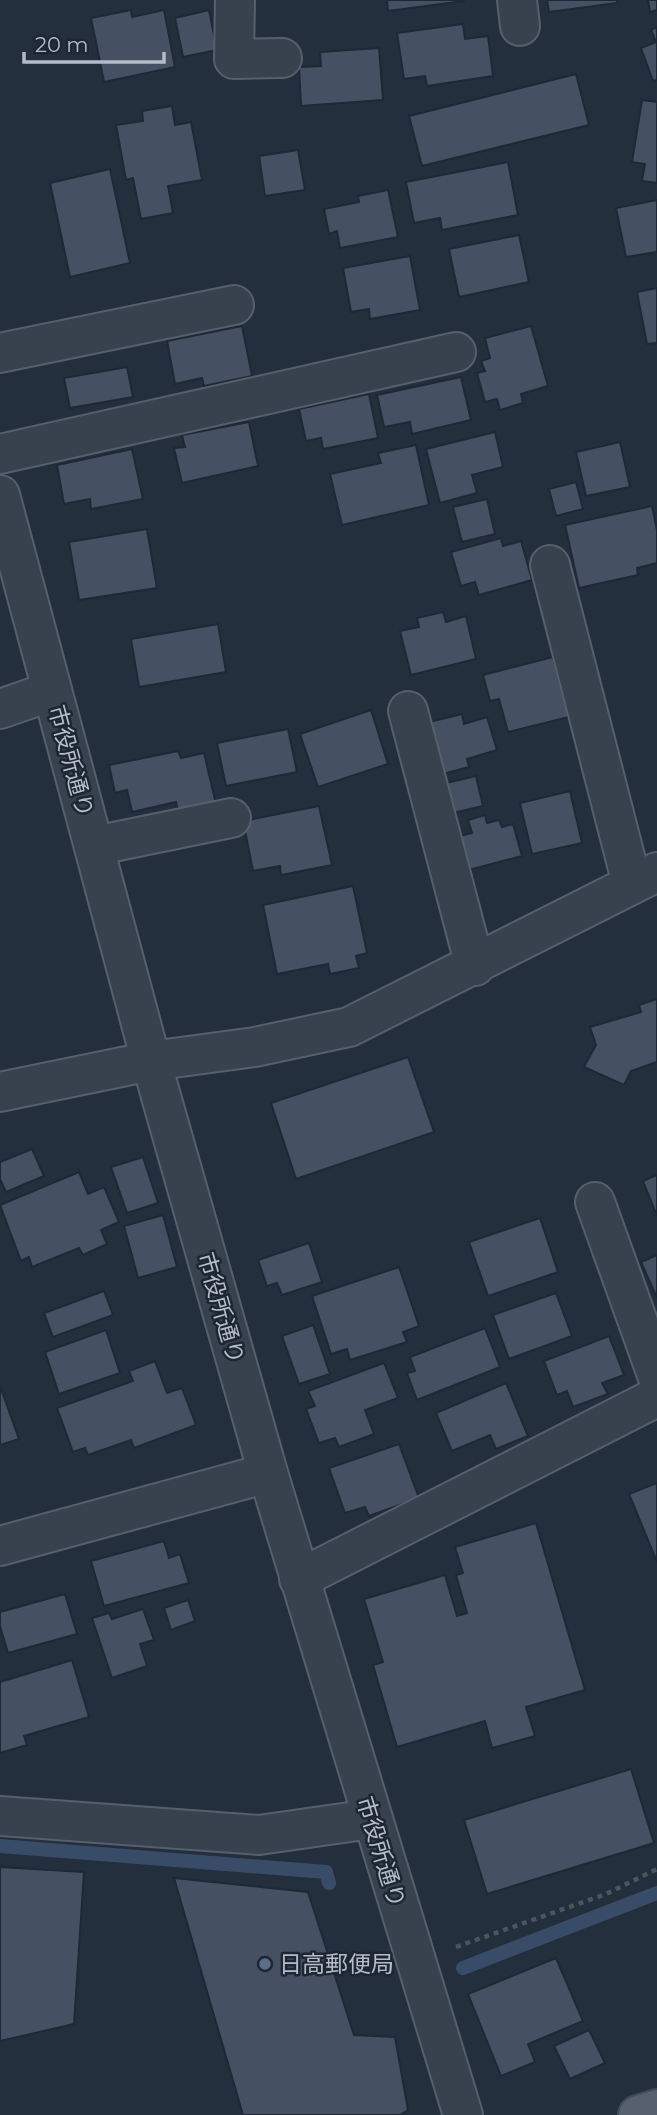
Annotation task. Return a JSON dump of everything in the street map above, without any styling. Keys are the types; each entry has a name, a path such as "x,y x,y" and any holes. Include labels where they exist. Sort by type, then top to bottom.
{"main road":[{"path":"638,2115 657,2109"}],"street":[{"path":"235,0 234,59 282,58"},
{"path":"0,353 234,305"},
{"path":"0,454 456,352"},
{"name":"市役所通り","path":"0,495 151,1061 268,1473 370,1819 463,2115"},
{"path":"0,1092 151,1061 255,1047 349,1027 475,966 644,878 550,565"},
{"path":"0,709 52,691"},
{"path":"408,710 475,966"},
{"path":"94,846 231,818"},
{"path":"595,1202 657,1375"},
{"path":"299,1579 657,1397"},
{"path":"0,1546 268,1473"},
{"path":"0,1816 259,1835 370,1819"}],"path":[{"path":"416,1961 606,1894 657,1869"}],"building":[{"path":"387,0 464,0 464,1 388,11"},
{"path":"547,0 617,0 617,3 549,12"},
{"path":"648,0 657,0 657,10 650,12"},
{"path":"131,10 132,17 164,10 175,67 104,82 91,18"},
{"path":"209,10 217,50 183,57 175,18"},
{"path":"463,24 465,39 488,36 493,76 427,86 425,76 404,79 397,33"},
{"path":"657,27 657,80 653,81 641,48 656,42 651,30"},
{"path":"379,48 383,100 301,106 299,67 321,66 320,52"},
{"path":"576,74 589,125 422,166 409,116"},
{"path":"642,100 657,102 657,183 642,181 645,164 632,162"},
{"path":"172,106 175,125 191,122 202,180 168,186 173,213 141,219 133,178 126,180 116,125 143,121 142,111"},
{"path":"298,150 305,190 265,196 259,156"},
{"path":"508,162 518,215 442,230 440,218 414,223 406,182"},
{"path":"110,169 130,263 70,277 50,183"},
{"path":"388,190 398,237 340,248 337,231 329,234 324,209 359,202 358,196"},
{"path":"657,200 657,252 626,257 616,208"},
{"path":"519,235 529,282 459,297 449,249"},
{"path":"410,256 420,310 370,319 369,309 351,312 343,268"},
{"path":"657,288 657,343 647,344 637,292"},
{"path":"242,326 252,376 204,386 202,378 175,384 167,341"},
{"path":"531,326 548,386 521,394 523,403 500,410 497,399 485,402 477,373 485,371 481,361 490,358 485,338"},
{"path":"127,367 133,397 70,408 64,378"},
{"path":"461,377 471,420 412,434 410,422 384,427 377,395"},
{"path":"369,394 378,438 323,449 321,438 306,441 299,409"},
{"path":"249,422 258,466 182,483 174,448 185,447 182,435"},
{"path":"495,432 503,467 472,475 477,493 440,503 426,449"},
{"path":"620,442 630,487 586,496 576,452"},
{"path":"416,445 429,505 342,525 330,474 381,463 378,453"},
{"path":"132,449 143,499 91,509 90,499 64,504 57,465"},
{"path":"576,482 583,509 556,516 549,489"},
{"path":"487,499 495,534 462,542 453,507"},
{"path":"652,506 657,530 657,563 637,568 638,575 579,588 565,525"},
{"path":"147,529 157,588 79,600 69,542"},
{"path":"501,538 503,546 521,541 532,580 479,595 475,582 461,586 451,552"},
{"path":"443,612 446,622 466,616 476,659 411,675 400,631 419,627 417,618"},
{"path":"218,624 226,672 139,687 131,639"},
{"path":"553,657 569,717 508,732 499,699 490,701 483,675"},
{"path":"371,710 388,764 318,787 300,734"},
{"path":"462,714 464,724 487,717 497,750 467,759 469,767 439,775 425,723"},
{"path":"288,729 297,772 226,786 217,743"},
{"path":"178,751 181,758 204,753 216,804 178,812 176,802 132,812 127,790 115,793 109,765"},
{"path":"476,776 483,806 453,813 446,783"},
{"path":"570,791 582,843 532,854 520,803"},
{"path":"319,806 332,865 281,875 280,866 253,871 243,821"},
{"path":"485,815 487,823 499,820 502,827 513,824 522,856 465,871 455,837 472,833 468,820"},
{"path":"353,886 367,953 356,956 359,968 330,974 328,964 277,974 263,905"},
{"path":"657,999 657,1062 631,1071 624,1085 584,1067 596,1045 590,1027 641,1012 639,1005"},
{"path":"408,1057 434,1132 296,1179 271,1103"},
{"path":"32,1149 44,1176 6,1192 0,1179 0,1162"},
{"path":"143,1157 158,1203 127,1213 111,1167"},
{"path":"79,1172 88,1194 104,1187 119,1222 101,1230 107,1244 83,1255 79,1248 32,1267 29,1257 21,1261 0,1205"},
{"path":"657,1175 657,1216 643,1181"},
{"path":"163,1215 177,1267 138,1278 124,1226"},
{"path":"540,1218 558,1272 488,1296 469,1242"},
{"path":"309,1243 322,1282 282,1295 277,1283 267,1286 258,1260"},
{"path":"657,1255 657,1298 641,1262"},
{"path":"399,1267 419,1326 403,1332 407,1342 350,1360 347,1349 331,1354 312,1296"},
{"path":"104,1291 113,1315 53,1337 44,1313"},
{"path":"556,1293 572,1336 509,1359 493,1315"},
{"path":"313,1325 330,1374 299,1384 282,1336"},
{"path":"485,1328 500,1367 417,1400 407,1373 415,1371 410,1357"},
{"path":"106,1330 120,1373 59,1394 45,1352"},
{"path":"609,1336 624,1375 602,1383 608,1394 573,1407 567,1391 557,1395 544,1361"},
{"path":"155,1361 167,1393 182,1388 196,1425 134,1448 131,1440 88,1455 85,1448 73,1452 57,1408 133,1381 129,1371"},
{"path":"384,1363 398,1398 365,1410 374,1434 339,1447 335,1438 319,1443 306,1409 315,1406 308,1391"},
{"path":"506,1383 528,1436 496,1449 490,1435 452,1451 436,1413"},
{"path":"0,1386 19,1439 0,1445"},
{"path":"399,1444 419,1498 369,1516 365,1507 345,1513 329,1468"},
{"path":"657,1483 657,1562 629,1494"},
{"path":"536,1523 585,1690 526,1707 535,1736 492,1748 485,1721 397,1747 373,1665 383,1662 364,1599 445,1575 457,1616 467,1613 456,1575 463,1573 455,1547"},
{"path":"164,1541 169,1558 180,1554 189,1583 104,1606 91,1561"},
{"path":"65,1594 77,1634 8,1653 0,1626 0,1612"},
{"path":"188,1600 195,1621 171,1630 164,1608"},
{"path":"143,1609 154,1640 140,1644 147,1666 112,1678 92,1618 109,1613 112,1619"},
{"path":"72,1660 89,1717 24,1736 27,1745 0,1753 0,1682"},
{"path":"631,1769 654,1843 487,1894 464,1820"},
{"path":"0,1867 84,1872 74,2024 0,2041"},
{"name":"日高郵便局","path":"174,1878 308,1892 354,2035 395,2037 408,2110 400,2115 243,2115"},
{"path":"556,1958 583,2021 528,2044 535,2062 501,2076 468,1994"},
{"path":"589,2030 605,2063 570,2079 554,2046"}],"waterway":[{"path":"0,1846 326,1872 329,1883"},
{"path":"463,1968 657,1893"}],"place":[{"name":"日高郵便局","path":"265,1964"}]}
